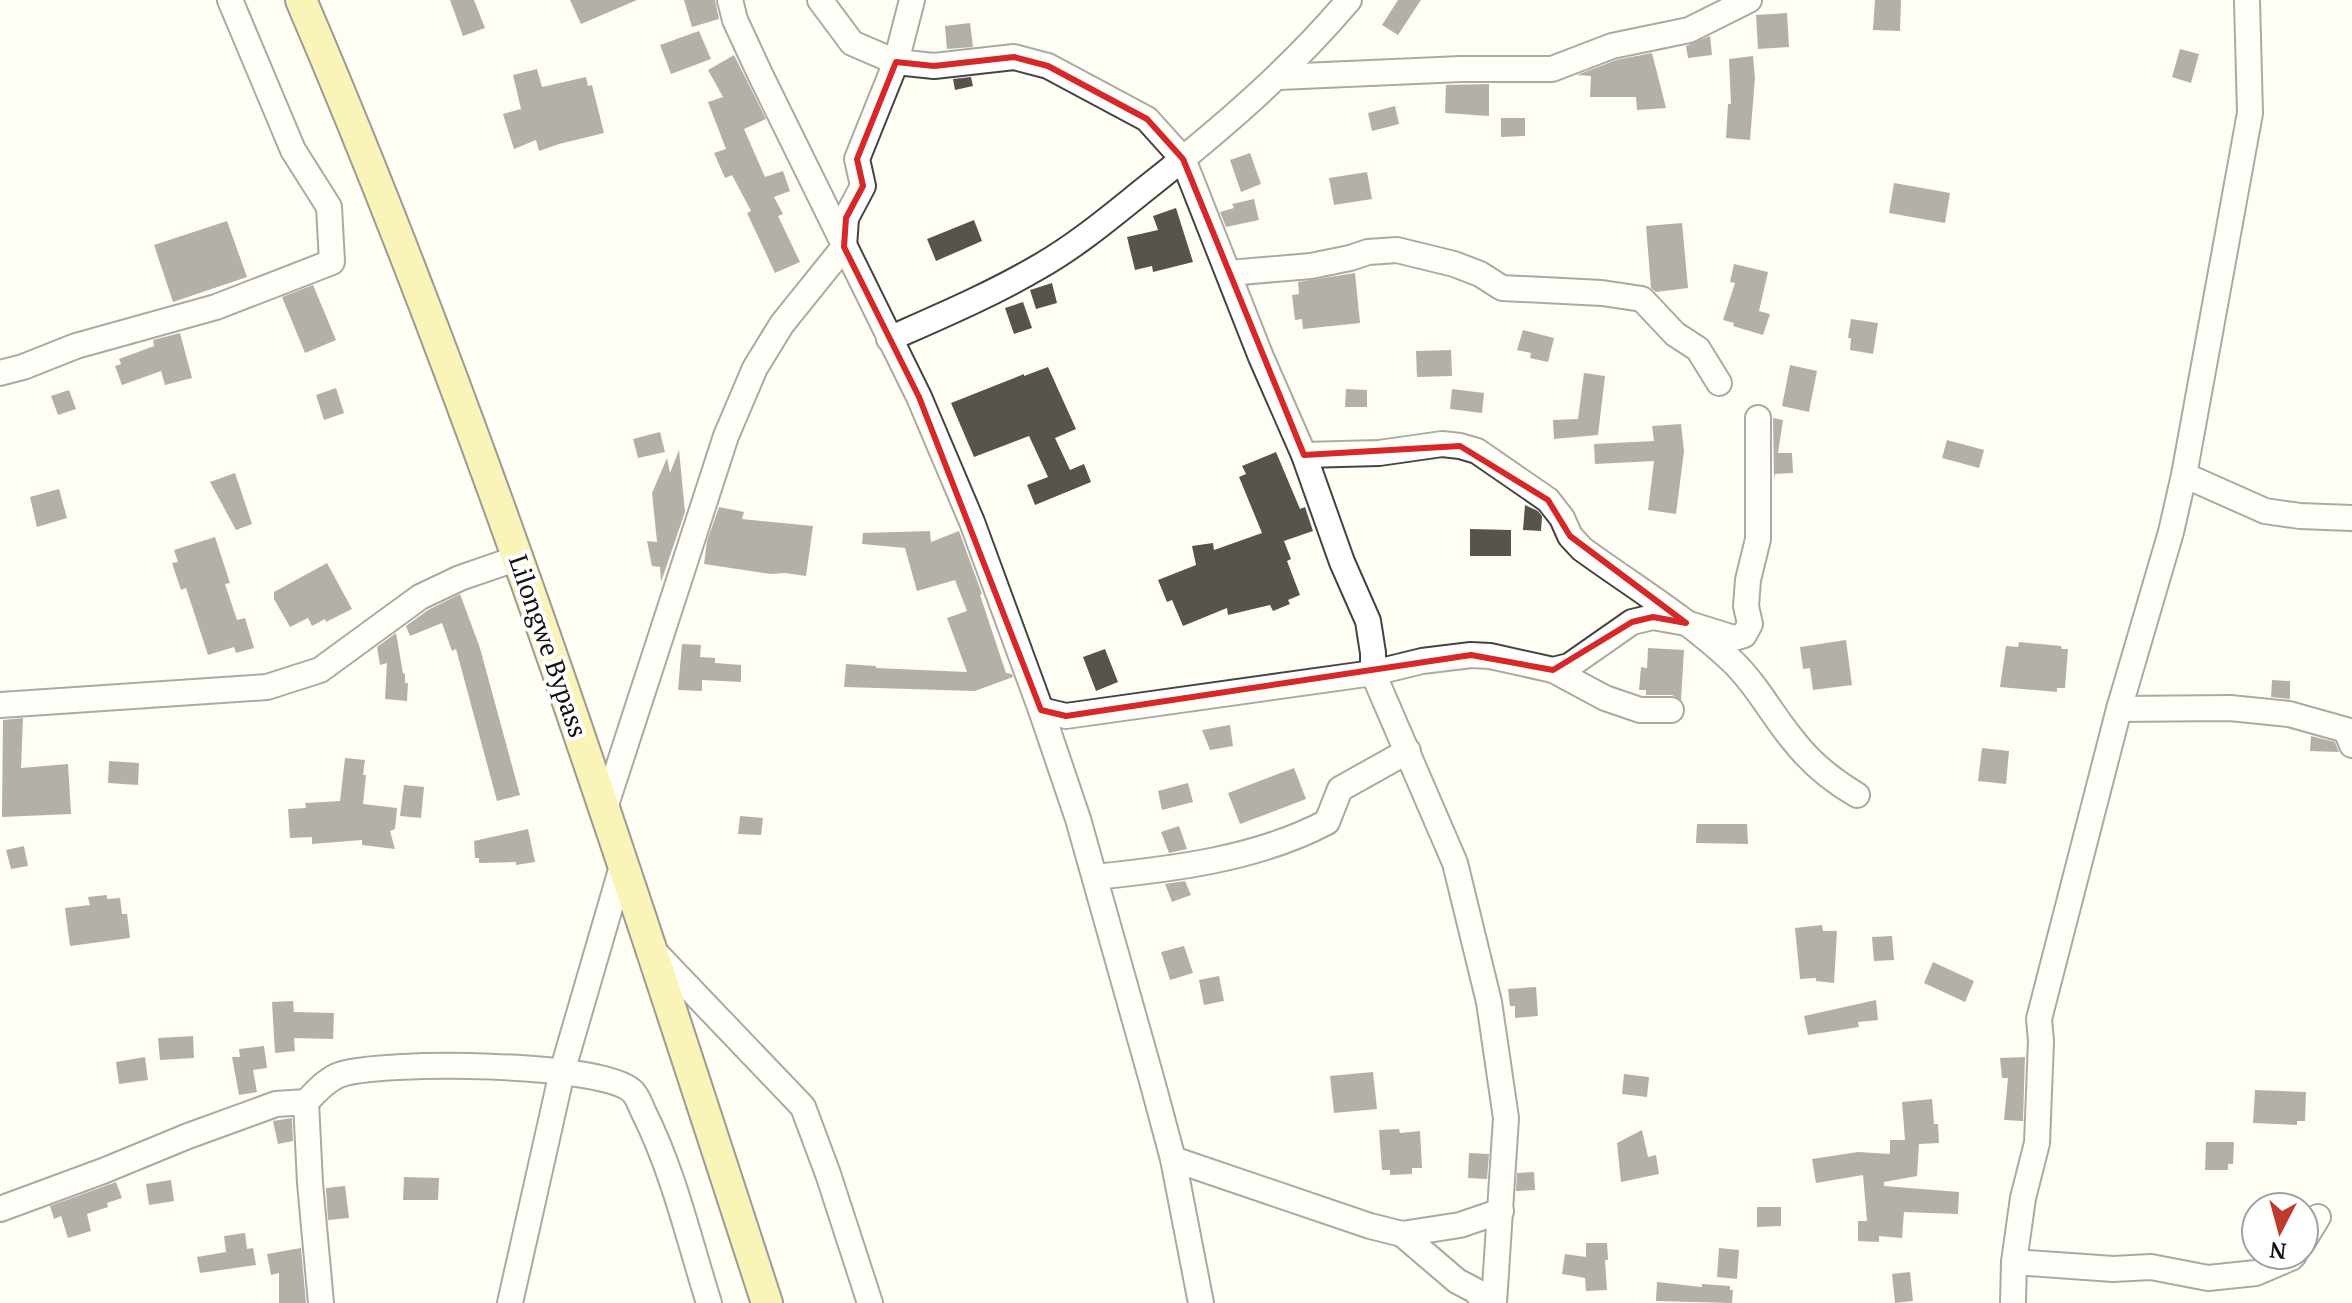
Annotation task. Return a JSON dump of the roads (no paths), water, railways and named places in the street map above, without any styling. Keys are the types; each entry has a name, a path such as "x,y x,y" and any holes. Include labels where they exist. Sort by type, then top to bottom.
{"main road":[{"name":"Lilongwe Bypass","path":"301,0 430,321 518,558 623,863 767,1303"}],"street":[{"path":"0,373 76,346 216,307 332,262 329,207 293,150 230,0"},
{"path":"730,0 735,20 760,74 919,397 972,522 1041,710 1078,819 1173,1159 1201,1303"},
{"path":"820,0 852,43 896,62 934,66 1014,57 1048,66 1147,119 1183,159 1368,621 1373,673 1455,863 1489,1002 1506,1118 1494,1303"},
{"path":"604,811 726,436 755,368 782,324 844,247 846,218 863,186 857,159 896,62 912,0"},
{"path":"889,339 968,304 1044,264 1105,221 1279,77 1349,0"},
{"path":"1279,77 1461,69 1552,69 1612,46 1689,30 1749,0"},
{"path":"2013,1303 2014,1262 2023,1198 2037,1143 2039,1019 2119,709 2171,532 2184,475 2250,113 2247,0"},
{"path":"1229,273 1311,266 1368,252 1397,250 1454,264 1480,274 1502,288 1602,293 1642,299 1675,334 1698,349 1719,383"},
{"path":"1553,670 1569,666 1632,622 1653,617 1686,623 1734,638 1744,635 1750,624 1746,606 1748,580 1758,539 1758,418"},
{"path":"1304,455 1379,453 1442,444 1477,451 1548,500 1562,518 1570,536 1582,549 1686,623 1735,664 1793,740 1835,782 1857,795"},
{"path":"2184,475 2265,511 2352,518"},
{"path":"0,705 267,687 320,670 420,597 460,578 518,558"},
{"path":"1041,710 1066,716 1373,673 1422,661 1471,655 1490,656 1553,670 1605,698 1640,710 1671,710"},
{"path":"2119,709 2230,708 2289,714 2346,730 2352,745"},
{"path":"1095,877 1167,869 1301,836 1327,822 1340,789 1408,751"},
{"path":"510,1303 562,1072 623,863"},
{"path":"650,946 803,1107 870,1303"},
{"path":"0,1209 276,1104 306,1102 320,1087 338,1076 402,1066 562,1072 605,1078 632,1091 660,1145 709,1303"},
{"path":"306,1102 321,1303"},
{"path":"1173,1159 1402,1234 1460,1225 1501,1211"},
{"path":"1402,1234 1457,1281 1476,1291 1484,1303"},
{"path":"2014,1262 2113,1269 2151,1267 2208,1278 2261,1271"}]}
